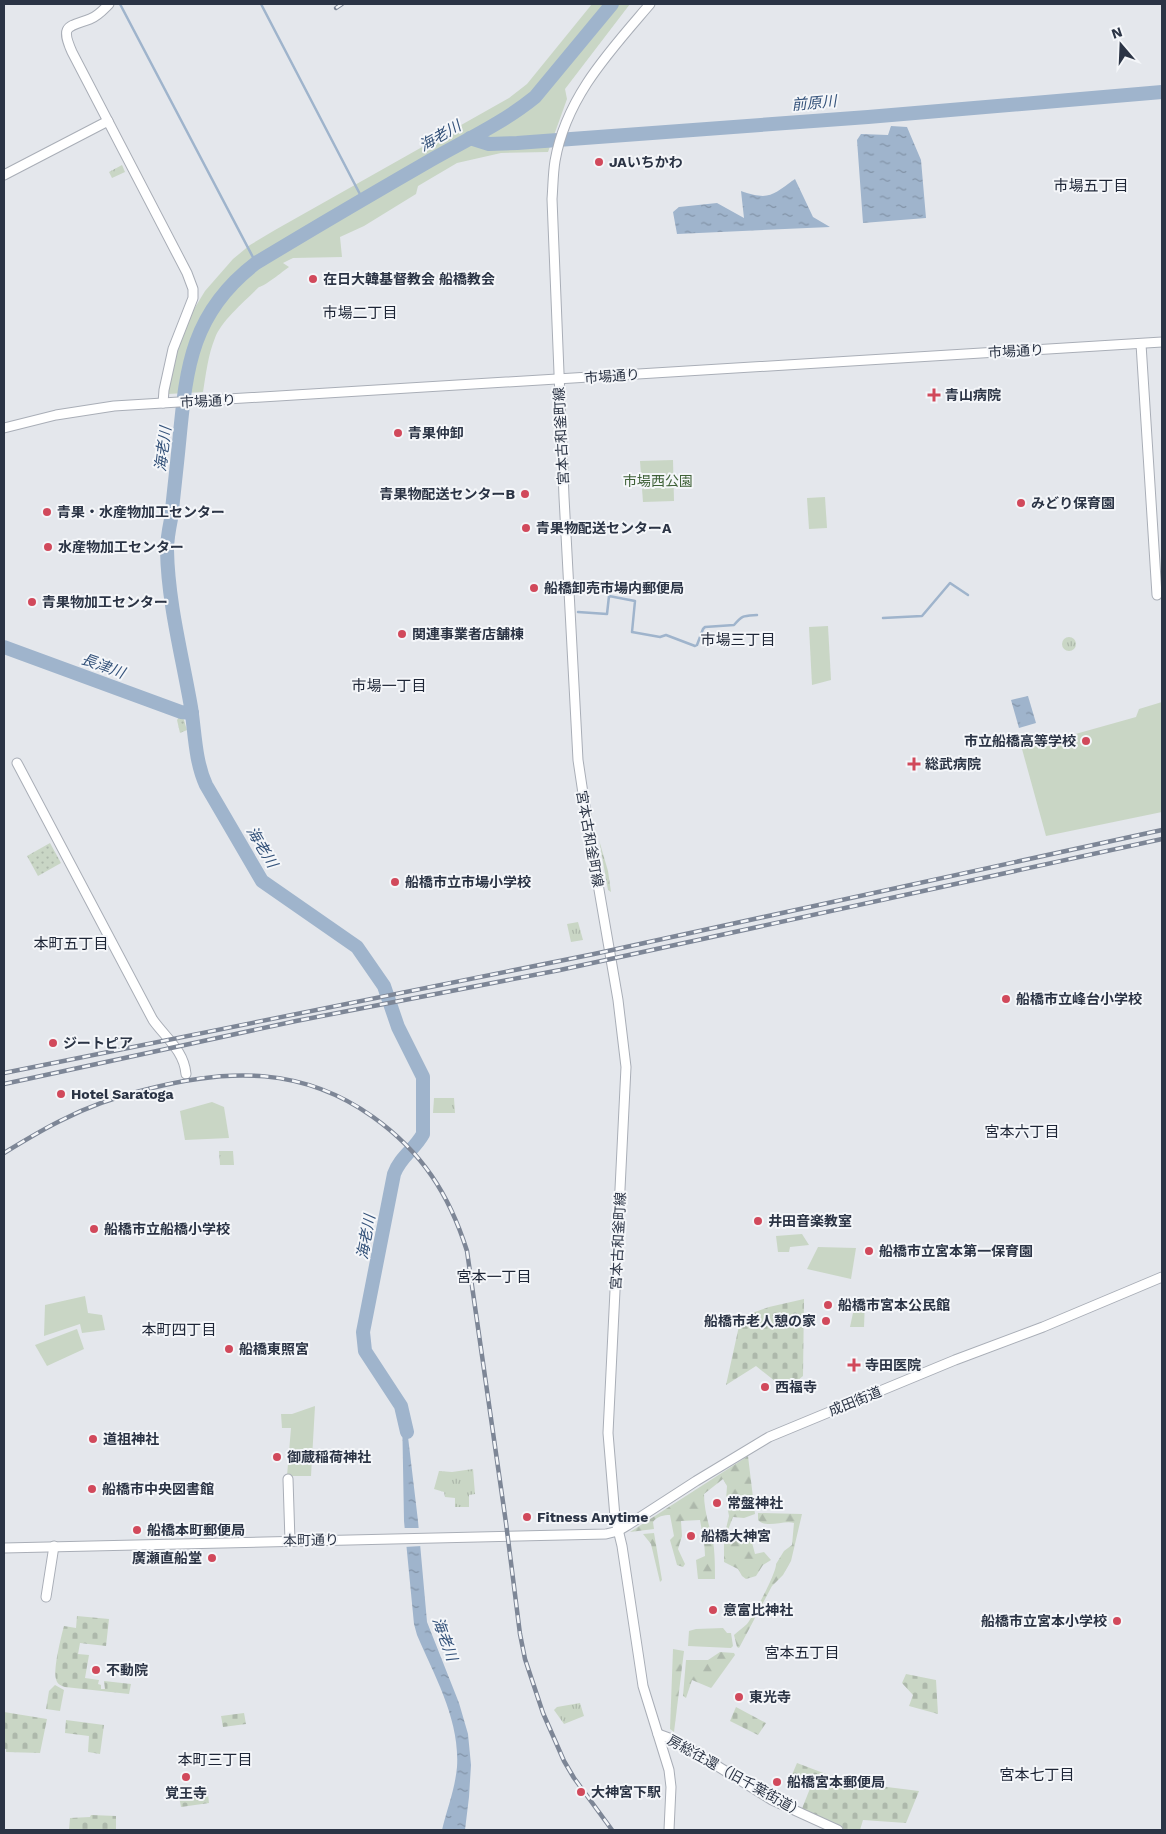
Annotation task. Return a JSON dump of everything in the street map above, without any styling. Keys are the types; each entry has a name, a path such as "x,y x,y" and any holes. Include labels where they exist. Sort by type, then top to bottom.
{"street":[{"path":"109,4 96,16 72,24 67,30 66,36 72,52 187,273 193,289 193,298 172,349 163,403"},
{"name":"宮本古和釜町線","path":"618,1531 615,1517 608,1433 626,1067 618,1000 578,760 552,199 554,163 569,114 592,74 650,4"},
{"path":"4,176 108,121"},
{"name":"市場通り","path":"4,428 84,410 175,402 1162,342"},
{"path":"1141,344 1157,595"},
{"path":"17,763 153,1020 182,1057 186,1074"},
{"name":"成田街道","path":"618,1531 769,1437 1162,1277"},
{"path":"288,1479 290,1541"},
{"name":"本町通り","path":"4,1548 606,1534 618,1531"},
{"name":"房総往還（旧千葉街道）","path":"618,1531 643,1686 658,1734 677,1741 783,1806 838,1830"},
{"path":"46,1597 54,1546"},
{"path":"658,1734 669,1770 671,1787 668,1830"}],"green space":[{"path":"592,4 630,4 565,89 567,99 548,152 501,153 457,163 418,186 416,194 364,226 340,237 342,257 293,258 283,263 289,267 259,287 234,311 218,331 211,351 203,392 168,394 174,358 185,324 205,291 233,259 250,245 275,230 509,98 527,84"},
{"path":"122,165 125,172 112,178 109,172"},
{"name":"市場西公園","path":"673,460 674,501 643,502 640,461"},
{"path":"825,497 827,528 809,529 807,498"},
{"path":"828,626 831,680 812,685 809,627"},
{"path":"1069,637 1074,639 1076,644 1074,649 1069,651 1064,649 1062,644 1064,639"},
{"path":"1162,702 1162,812 1046,836 1022,749 1136,717 1139,709"},
{"path":"180,716 183,717 187,730 180,733 177,720"},
{"path":"599,840 608,871 611,892 608,890"},
{"path":"50,843 61,863 38,876 27,856"},
{"path":"578,922 583,940 571,942 567,924"},
{"path":"434,1098 454,1098 455,1113 433,1113"},
{"path":"212,1102 224,1107 229,1138 185,1140 180,1111"},
{"path":"219,1151 233,1151 234,1165 220,1165"},
{"path":"802,1234 809,1245 790,1247 789,1252 778,1252 776,1236"},
{"path":"818,1247 856,1248 851,1279 807,1269"},
{"path":"85,1296 88,1313 102,1315 105,1330 82,1333 80,1324 44,1336 45,1305"},
{"path":"804,1299 803,1376 786,1390 756,1366 726,1385 741,1317 769,1307"},
{"path":"856,1299 865,1300 864,1327 850,1327"},
{"path":"77,1329 84,1349 47,1366 35,1345"},
{"path":"315,1406 311,1476 287,1476 291,1428 282,1428 281,1414 292,1414"},
{"path":"748,1456 755,1514 744,1518 733,1517 728,1530 734,1534 745,1532 750,1535 755,1554 764,1552 771,1560 763,1565 756,1576 746,1579 738,1569 724,1562 724,1537 729,1516 726,1500 727,1486 723,1479 704,1494 713,1543 715,1579 698,1579 696,1560 705,1556 700,1520 681,1521 682,1536 678,1549 685,1564 683,1567 677,1565 670,1540 674,1536 670,1515 656,1518 653,1522 654,1529 630,1532"},
{"path":"473,1469 475,1494 469,1495 469,1507 455,1507 455,1498 445,1497 444,1492 434,1489 439,1471 452,1472"},
{"path":"758,1513 802,1514 791,1561 783,1575 772,1586 739,1648 737,1647 734,1635 750,1620 769,1585 776,1564 784,1551 792,1545 794,1523 762,1523 758,1520"},
{"path":"654,1533 662,1580 660,1582 651,1544 643,1534"},
{"path":"77,1616 109,1619 106,1646 80,1643 78,1654 89,1655 85,1678 99,1680 98,1684 101,1685 101,1689 105,1689 104,1681 131,1684 129,1694 65,1687 57,1682 55,1674 56,1661 64,1626 76,1628"},
{"path":"723,1628 727,1633 731,1633 733,1646 731,1648 688,1646 689,1631"},
{"path":"673,1649 684,1651 674,1732 670,1729"},
{"path":"720,1652 734,1653 735,1655 712,1687 692,1680 686,1698 683,1696 686,1660 708,1660"},
{"path":"906,1674 936,1680 938,1714 909,1706 913,1695 902,1683"},
{"path":"55,1685 64,1690 60,1711 46,1709 49,1691"},
{"path":"580,1703 584,1716 564,1724 554,1710 557,1707"},
{"path":"736,1707 766,1723 758,1735 730,1721"},
{"path":"4,1712 47,1719 40,1753 6,1752 6,1749 4,1749"},
{"path":"244,1713 246,1724 223,1727 221,1716"},
{"path":"66,1720 104,1725 100,1754 88,1752 89,1736 65,1733"},
{"path":"797,1763 847,1782 919,1791 906,1823 863,1820 860,1830 845,1830 801,1811 811,1786 791,1777"},
{"path":"207,1786 209,1803 181,1807 178,1791"},
{"path":"91,1815 116,1816 116,1830 69,1830 70,1818 90,1817"}],"water":[{"path":"891,126 907,127 921,160 926,218 863,223 857,140 861,134 888,135"},
{"path":"795,179 813,217 830,227 677,234 673,212 679,207 717,203 744,218 741,191 758,196 770,195"},
{"path":"1028,696 1036,723 1019,728 1011,700"},
{"path":"402,1411 406,1420 418,1521 427,1622 459,1703 468,1734 471,1765 465,1830 442,1830 455,1783 457,1750 455,1732 445,1699 414,1624 404,1521"}],"pier":[{"path":"404,1528 421,1528 422,1546 404,1547"}],"waterway":[{"path":"120,4 256,263"},
{"path":"261,4 363,200"},
{"name":"海老川","path":"407,1432 401,1406 365,1351 363,1332 394,1174 400,1163 423,1134 423,1077 398,1027 384,986 357,947 262,881 202,776 197,757 191,707 173,609 168,570 167,542 183,404 193,352 202,329 215,306 232,284 256,263 523,106 535,97 612,4"},
{"name":"前原川","path":"470,138 489,144 517,143 868,117 1162,92"},
{"path":"883,618 922,616 950,583 968,595"},
{"path":"578,612 607,614 609,596 635,601 632,632 660,637 666,635 695,646 705,627 734,625 739,619 757,615"},
{"name":"長津川","path":"4,647 181,712 192,713"}],"railway":[{"path":"336,8 342,4"},
{"path":"4,1073 594,954 1162,830"},
{"path":"4,1084 296,1021 560,970 1162,839"},
{"path":"4,1153 70,1116 114,1099 178,1082 236,1075 265,1076 292,1081 320,1089 347,1101 390,1130 420,1160 432,1176 452,1211 467,1251 525,1659 543,1713 564,1761 612,1830"}],"place":[{"name":"JAいちかわ","path":"599,162"},
{"name":"在日大韓基督教会 船橋教会","path":"313,279"},
{"name":"青山病院","path":"934,395"},
{"name":"青果仲卸","path":"398,433"},
{"name":"青果物配送センターB","path":"525,494"},
{"name":"みどり保育園","path":"1021,503"},
{"name":"青果・水産物加工センター","path":"47,512"},
{"name":"青果物配送センターA","path":"526,528"},
{"name":"水産物加工センター","path":"48,547"},
{"name":"船橋卸売市場内郵便局","path":"534,588"},
{"name":"青果物加工センター","path":"32,602"},
{"name":"関連事業者店舗棟","path":"402,634"},
{"name":"市立船橋高等学校","path":"1086,741"},
{"name":"総武病院","path":"914,764"},
{"name":"船橋市立市場小学校","path":"395,882"},
{"name":"船橋市立峰台小学校","path":"1006,999"},
{"name":"ジートピア","path":"53,1043"},
{"name":"Hotel Saratoga","path":"61,1094"},
{"name":"井田音楽教室","path":"758,1221"},
{"name":"船橋市立船橋小学校","path":"94,1229"},
{"name":"船橋市立宮本第一保育園","path":"869,1251"},
{"name":"船橋市宮本公民館","path":"828,1305"},
{"name":"船橋市老人憩の家","path":"826,1321"},
{"name":"船橋東照宮","path":"229,1349"},
{"name":"寺田医院","path":"854,1365"},
{"name":"西福寺","path":"765,1387"},
{"name":"道祖神社","path":"93,1439"},
{"name":"御蔵稲荷神社","path":"277,1457"},
{"name":"船橋市中央図書館","path":"92,1489"},
{"name":"常盤神社","path":"717,1503"},
{"name":"Fitness Anytime","path":"527,1517"},
{"name":"船橋本町郵便局","path":"137,1530"},
{"name":"船橋大神宮","path":"691,1536"},
{"name":"廣瀬直船堂","path":"212,1558"},
{"name":"意富比神社","path":"713,1610"},
{"name":"船橋市立宮本小学校","path":"1117,1621"},
{"name":"不動院","path":"96,1670"},
{"name":"東光寺","path":"739,1697"},
{"name":"覚王寺","path":"186,1777"},
{"name":"船橋宮本郵便局","path":"777,1782"},
{"name":"大神宮下駅","path":"581,1792"}],"district":[{"name":"市場五丁目","path":"1091,186"},
{"name":"市場二丁目","path":"360,313"},
{"name":"市場三丁目","path":"738,640"},
{"name":"市場一丁目","path":"389,686"},
{"name":"本町五丁目","path":"71,944"},
{"name":"宮本六丁目","path":"1022,1132"},
{"name":"宮本一丁目","path":"494,1277"},
{"name":"本町四丁目","path":"179,1330"},
{"name":"宮本五丁目","path":"802,1653"},
{"name":"本町三丁目","path":"215,1760"},
{"name":"宮本七丁目","path":"1037,1775"}]}
